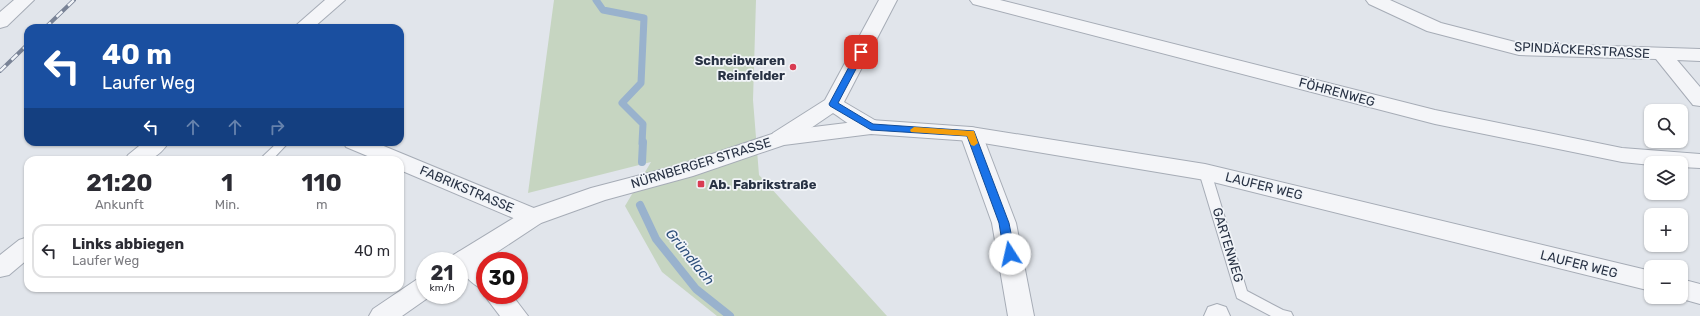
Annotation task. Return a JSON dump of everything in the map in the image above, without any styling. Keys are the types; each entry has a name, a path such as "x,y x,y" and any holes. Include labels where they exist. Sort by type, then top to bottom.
{"street":[{"path":"0,22 24,0"},
{"path":"307,24 336,0"},
{"name":"NÜRNBERGER STRASSE","path":"468,258 533,217 599,194 685,171 781,138 833,104 888,0"},
{"name":"FÖHRENWEG","path":"979,0 1435,117 1622,155 1700,161"},
{"name":"SPINDÄCKERSTRASSE","path":"1375,0 1434,27 1519,48 1700,55"},
{"path":"1662,54 1700,100"},
{"name":"LAUFER WEG","path":"833,104 871,127"},
{"name":"LAUFER WEG","path":"781,138 871,127 971,134 1205,172 1644,279"},
{"path":"971,134 1004,223 1021,316"},
{"path":"141,156 153,146"},
{"name":"FABRIKSTRASSE","path":"363,146 387,156"},
{"name":"FABRIKSTRASSE","path":"404,163 533,217"},
{"path":"0,268 24,249"},
{"path":"468,265 476,272"},
{"path":"1688,291 1700,294"},
{"path":"382,316 416,293"},
{"path":"505,304 515,316"}],"lane":[{"path":"269,156 280,146"},
{"name":"GARTENWEG","path":"1205,172 1242,294 1280,315 1286,316"}],"green space":[{"path":"554,0 756,0 753,100 759,175 887,316 717,316 662,272 625,206 651,162 528,193"}],"waterway":[{"name":"Gründlach","path":"596,0 603,10 644,18 641,83 622,103 643,124 642,143"},
{"name":"Gründlach","path":"642,162 643,142"},
{"name":"Gründlach","path":"640,205 656,239 696,289 730,316"}],"railway":[{"path":"49,24 74,0"},
{"path":"0,71 24,48"}],"slow traffic":[{"path":"914,130 971,134 974,143"}],"place":[{"name":"Schreibwaren Reinfelder","path":"793,67"},
{"name":"Ab. Fabrikstraße","path":"701,184"}],"route":[{"path":"861,52 833,104 871,127 971,134 1004,223 1010,254"}]}
